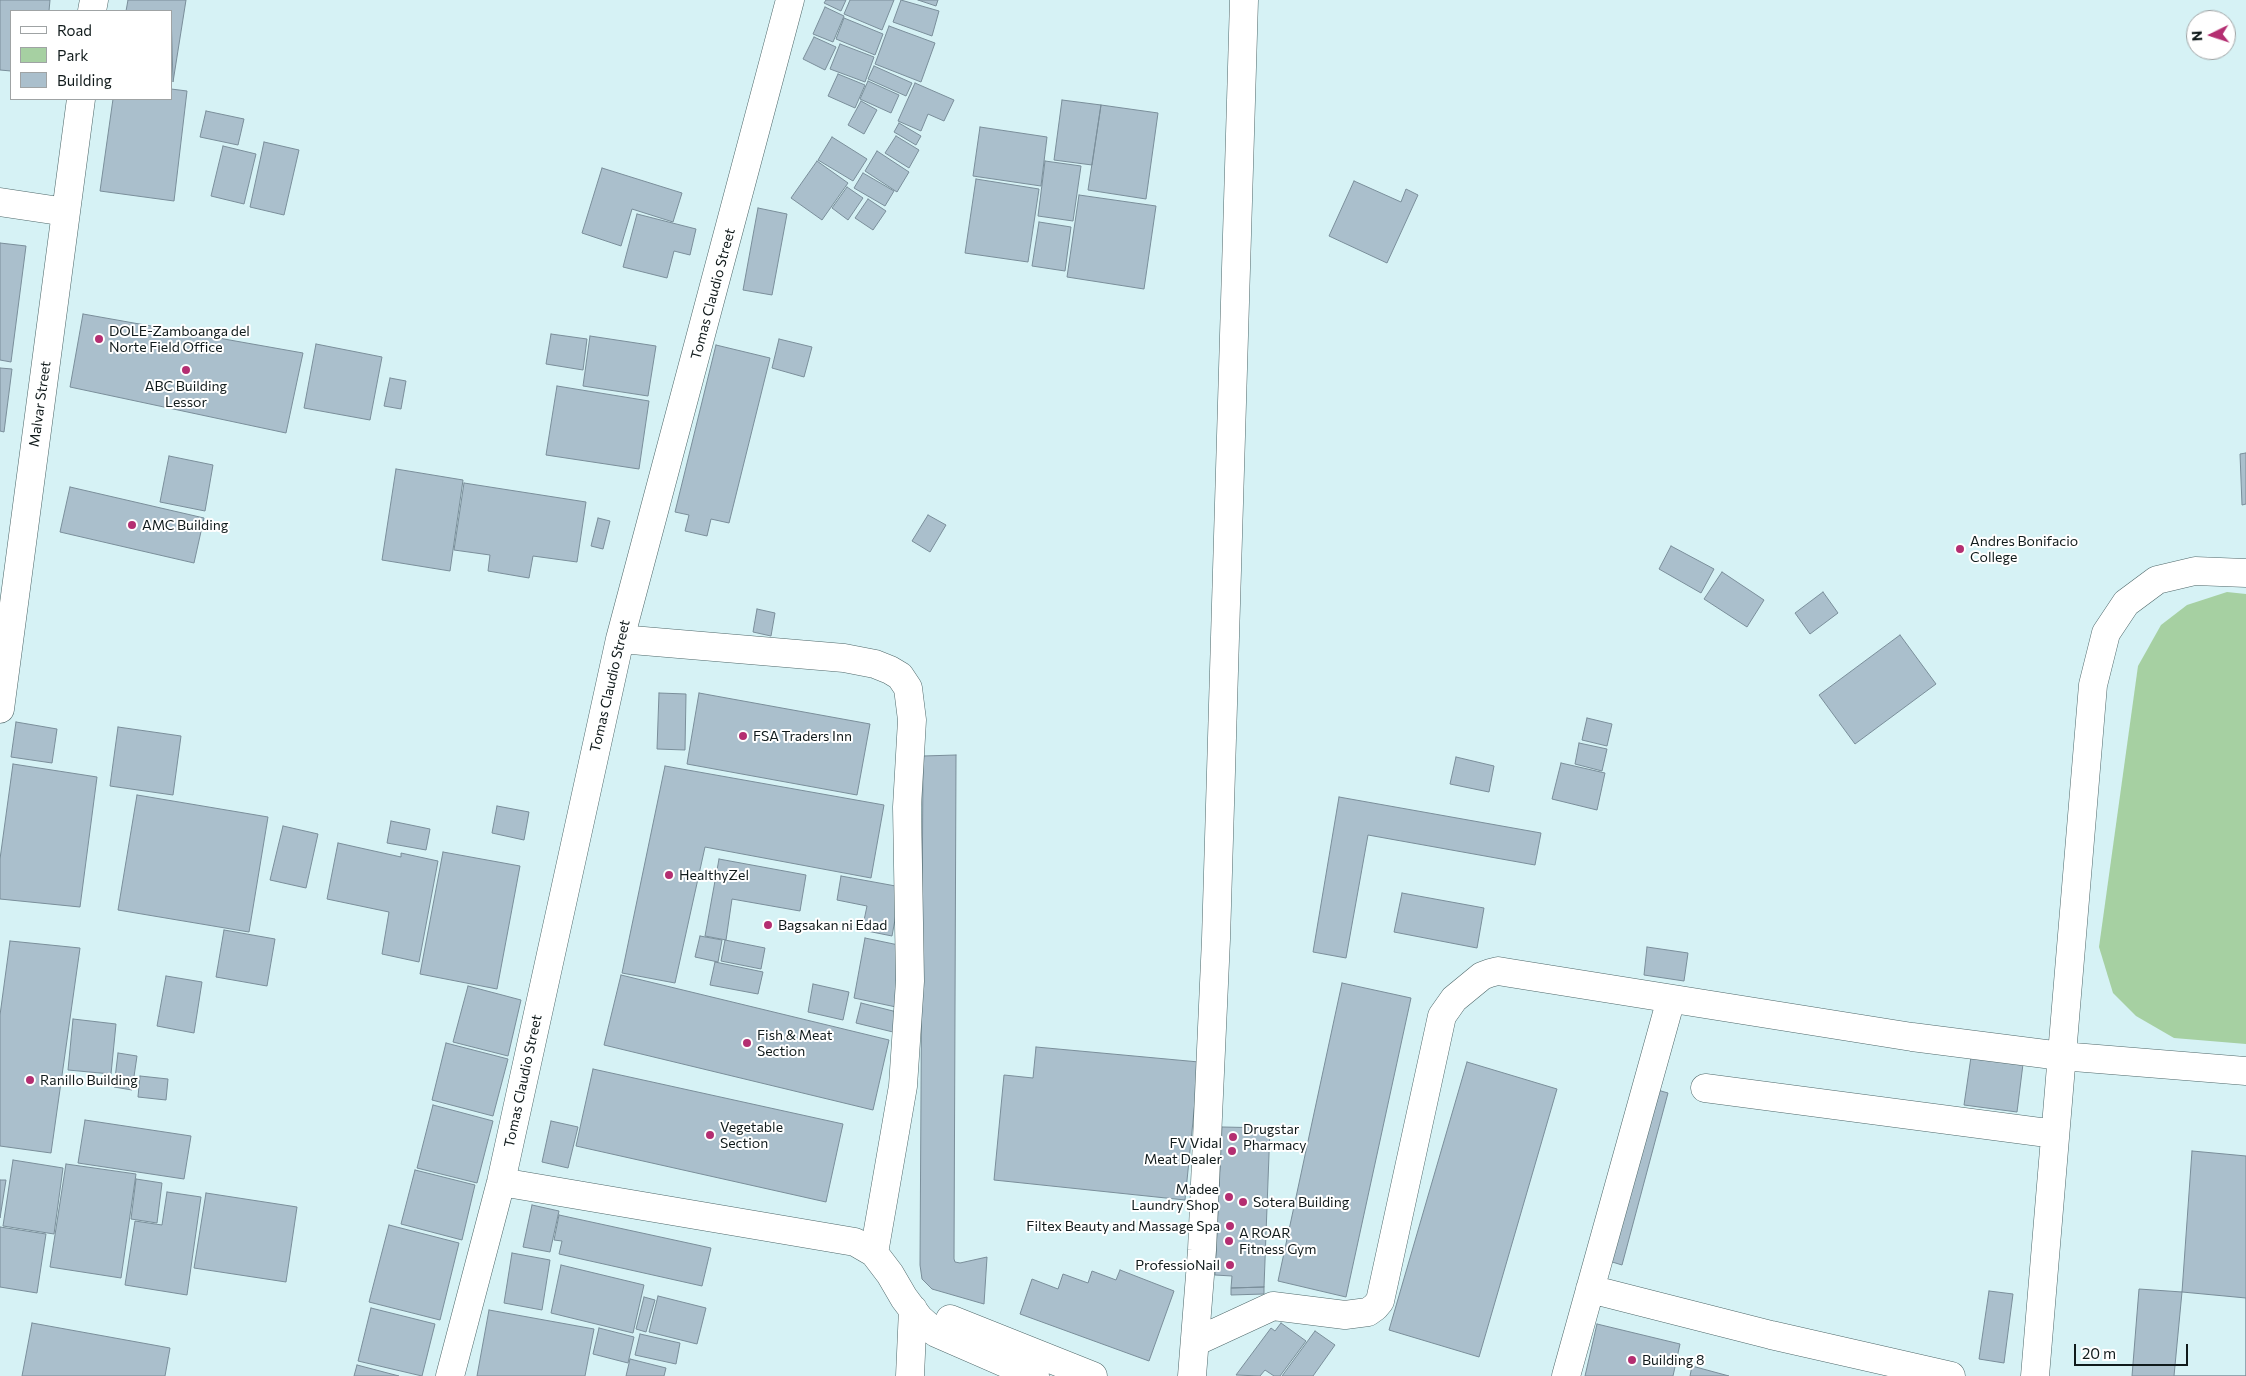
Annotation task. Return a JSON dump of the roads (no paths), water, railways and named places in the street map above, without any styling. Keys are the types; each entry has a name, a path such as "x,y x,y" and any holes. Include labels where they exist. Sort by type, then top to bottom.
{"street":[{"name":"Tomas Claudio Street","path":"450,1376 500,1182 620,639 790,0"},
{"path":"1192,1376 1202,1250 1216,938 1244,0"},
{"name":"Malvar Street","path":"0,710 81,100"},
{"path":"0,202 66,212"},
{"path":"2035,1376 2093,685 2106,633 2126,603 2157,580 2195,571 2246,573"},
{"path":"620,639 852,660 875,664 890,670 900,676 908,688 912,720 907,807 910,981 903,1086 874,1253"},
{"path":"1195,1342 1273,1306 1344,1315 1368,1312 1380,1301 1442,1016 1454,999 1482,976 1498,971 1912,1037 2061,1056 2246,1070"},
{"path":"1566,1376 1670,999"},
{"path":"1705,1088 2055,1134"},
{"path":"500,1182 855,1242 874,1253 890,1274 904,1298 916,1313 938,1334 1035,1376"},
{"path":"1590,1289 1770,1335 1951,1376"},
{"path":"910,1376 916,1313"},
{"path":"916,1313 945,1317 1093,1376"}],"place":[{"name":"DOLE-Zamboanga del Norte Field Office","path":"99,339"},
{"name":"ABC Building Lessor","path":"186,370"},
{"name":"AMC Building","path":"132,525"},
{"name":"Andres Bonifacio College","path":"1960,549"},
{"name":"FSA Traders Inn","path":"743,736"},
{"name":"HealthyZel","path":"669,875"},
{"name":"Bagsakan ni Edad","path":"768,925"},
{"name":"Fish & Meat Section","path":"747,1043"},
{"name":"Ranillo Building","path":"30,1080"},
{"name":"Vegetable Section","path":"710,1135"},
{"name":"Drugstar Pharmacy","path":"1233,1137"},
{"name":"FV Vidal Meat Dealer","path":"1232,1151"},
{"name":"Madee Laundry Shop","path":"1229,1197"},
{"name":"Sotera Building","path":"1243,1202"},
{"name":"Filtex Beauty and Massage Spa","path":"1230,1226"},
{"name":"A ROAR Fitness Gym","path":"1229,1241"},
{"name":"ProfessioNail","path":"1230,1265"},
{"name":"Building 8","path":"1632,1360"}]}
